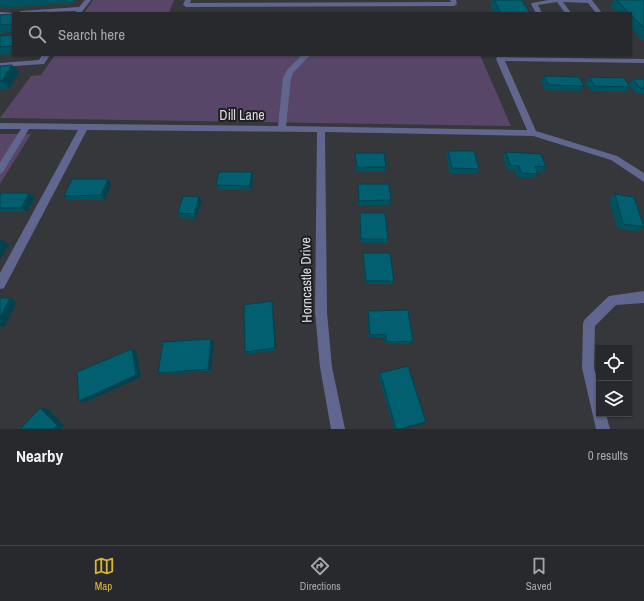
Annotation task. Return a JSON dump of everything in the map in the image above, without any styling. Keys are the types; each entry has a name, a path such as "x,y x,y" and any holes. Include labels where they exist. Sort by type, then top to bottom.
{"street":[{"path":"50,12 79,11 88,0"},
{"path":"188,0 186,5 217,2 357,5 454,4 453,0"},
{"path":"351,0 357,5"},
{"path":"559,0 567,12"},
{"path":"538,12 534,4 559,0 590,1 598,12"},
{"path":"351,12 357,5"},
{"path":"0,14 12,14"},
{"path":"0,65 41,62 45,56"},
{"path":"282,128 287,78 290,72 305,56"},
{"path":"533,133 500,58 602,57 644,61"},
{"name":"Dill Lane","path":"0,126 282,128 533,133 614,158 644,178"},
{"path":"0,170 27,126"},
{"path":"0,284 84,127"},
{"name":"Horncastle Drive","path":"320,129 320,312 326,367 338,429"},
{"path":"596,401 588,368 589,323 613,300 644,297"},
{"path":"600,417 603,429"}],"shaded area":[{"path":"93,0 174,0 169,12 85,12"},
{"path":"54,56 480,56 511,126 0,118 31,76 41,75"},
{"path":"0,134 31,134 0,184"}],"building":[{"path":"494,0 522,0 529,12 500,12"},
{"path":"617,0 644,0 644,28 632,16 632,12 628,12"},
{"path":"12,14 12,24 0,25 0,15"},
{"path":"12,35 12,46 0,47 0,36"},
{"path":"12,65 2,81 0,81 0,66"},
{"path":"544,76 579,77 584,86 549,85"},
{"path":"589,77 624,78 630,87 595,86"},
{"path":"633,79 644,79 644,88 640,88"},
{"path":"448,151 474,151 479,169 452,168"},
{"path":"506,152 541,154 546,167 535,166 538,174 521,173 519,166 510,165"},
{"path":"355,153 384,153 386,167 357,167"},
{"path":"219,172 252,172 250,186 216,185"},
{"path":"72,179 108,179 101,195 64,196"},
{"path":"358,184 389,184 391,200 359,201"},
{"path":"1,193 29,193 21,208 0,208"},
{"path":"615,194 634,197 644,227 623,224"},
{"path":"183,196 199,197 194,214 178,213"},
{"path":"360,213 385,213 388,239 361,239"},
{"path":"363,253 390,253 394,281 366,281"},
{"path":"0,298 10,298 0,318"},
{"path":"272,301 275,348 245,352 244,305"},
{"path":"408,310 413,341 386,342 386,334 370,335 368,311"},
{"path":"211,339 208,369 158,373 163,342"},
{"path":"132,349 136,375 79,401 77,372"},
{"path":"408,366 426,422 396,429 380,373"},
{"path":"40,408 57,425 53,429 20,429"}]}
